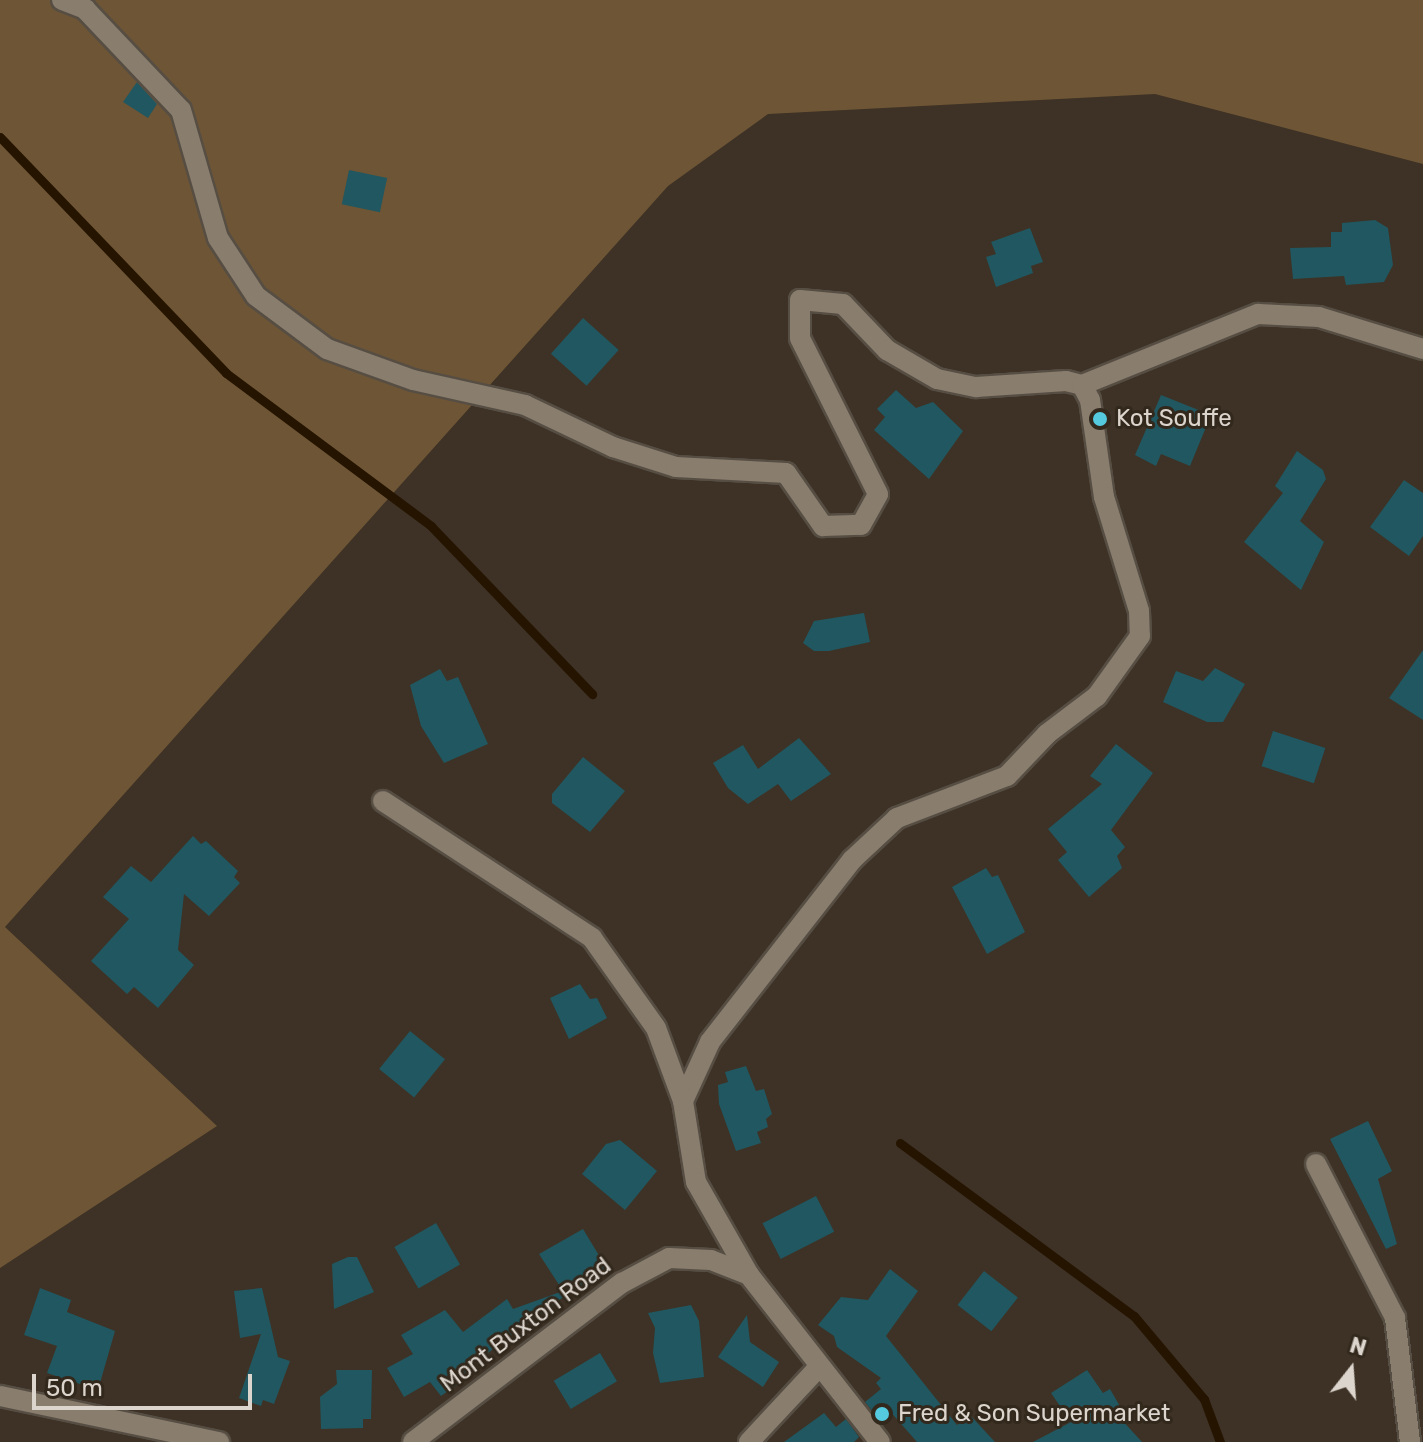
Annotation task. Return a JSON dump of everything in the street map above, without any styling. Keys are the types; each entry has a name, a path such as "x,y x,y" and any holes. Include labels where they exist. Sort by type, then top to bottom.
{"street":[{"path":"62,0 85,9 181,110 218,238 256,296 342,354 413,380 525,405 613,447 676,467 786,473 823,526 861,525 878,494 800,338 800,300 843,304 887,350 937,379 976,387 1066,381 1082,385 1258,314 1319,317 1423,349"},
{"path":"683,1101 710,1042 852,860 897,818 1007,776 1047,734 1097,696 1140,636 1139,611 1104,497 1090,400 1082,385"},
{"path":"383,801 592,938 656,1028 683,1101 696,1182 749,1275 880,1442"},
{"path":"1316,1164 1395,1318 1410,1442"},
{"name":"Mont Buxton Road","path":"413,1442 622,1283 669,1258 711,1260 749,1275"},
{"path":"749,1442 819,1367"},
{"path":"0,1396 219,1442"}],"shaded area":[{"path":"0,0 1423,0 1423,164 1155,94 768,114 668,186 5,927 217,1126 0,1268"}],"building":[{"path":"137,82 157,104 148,118 123,102"},
{"path":"349,170 387,178 380,212 342,204"},
{"path":"1375,220 1388,228 1393,265 1384,282 1346,285 1344,276 1293,279 1290,248 1331,247 1331,232 1342,232 1342,223"},
{"path":"1030,228 1043,262 1031,266 1033,273 996,287 986,257 996,254 991,242"},
{"path":"583,318 619,350 587,386 551,354"},
{"path":"896,390 916,408 933,402 963,431 929,479 874,430 885,417 877,409"},
{"path":"1161,395 1211,415 1190,466 1161,454 1156,466 1135,455"},
{"path":"1297,451 1323,470 1326,479 1300,521 1324,542 1301,590 1244,542 1283,493 1275,486"},
{"path":"1404,480 1423,493 1423,536 1409,556 1370,527"},
{"path":"864,613 870,642 829,651 814,651 803,643 814,621"},
{"path":"1423,650 1423,720 1389,698"},
{"path":"1215,668 1245,684 1223,722 1207,722 1163,702 1176,671 1203,681"},
{"path":"440,669 447,681 458,677 488,744 444,763 421,726 410,685"},
{"path":"1273,731 1325,748 1314,783 1262,766"},
{"path":"799,738 831,774 791,801 778,784 748,804 728,788 713,763 743,745 758,769"},
{"path":"1116,744 1153,773 1111,830 1125,847 1117,856 1122,868 1089,897 1058,860 1067,852 1048,829 1102,784 1090,776"},
{"path":"583,757 625,791 590,832 552,803 552,794"},
{"path":"193,836 201,844 206,841 238,871 234,877 240,883 209,916 184,894 178,950 194,965 158,1008 134,987 127,994 91,961 129,919 103,897 131,866 151,882"},
{"path":"986,868 992,877 998,875 1025,932 987,954 952,887"},
{"path":"580,984 590,999 597,998 607,1018 569,1039 550,998"},
{"path":"410,1031 445,1059 414,1097 379,1069"},
{"path":"746,1066 756,1091 764,1089 772,1114 766,1119 768,1127 757,1132 761,1143 736,1151 719,1104 718,1085 728,1082 725,1072"},
{"path":"1368,1121 1392,1171 1378,1179 1397,1244 1386,1249 1330,1139"},
{"path":"620,1140 657,1171 625,1210 582,1174 606,1144"},
{"path":"816,1196 834,1232 781,1259 763,1223"},
{"path":"436,1223 460,1265 418,1289 394,1247"},
{"path":"583,1229 609,1272 566,1295 465,1370 469,1376 441,1396 430,1382 404,1397 387,1368 413,1354 401,1335 445,1310 463,1332 507,1299 513,1309 563,1291 539,1254"},
{"path":"348,1257 357,1257 374,1292 334,1309 332,1264"},
{"path":"890,1269 918,1291 886,1336 957,1425 970,1415 995,1442 917,1442 888,1409 878,1418 865,1402 881,1389 876,1383 881,1378 837,1347 834,1336 818,1325 841,1297 868,1300"},
{"path":"984,1271 1018,1297 991,1331 958,1305"},
{"path":"40,1288 71,1300 67,1312 115,1331 98,1390 47,1373 57,1346 24,1335"},
{"path":"262,1288 278,1357 290,1361 274,1404 263,1400 261,1406 239,1398 261,1334 240,1338 234,1291"},
{"path":"691,1305 699,1321 704,1377 660,1383 653,1353 655,1328 648,1313"},
{"path":"747,1315 750,1342 779,1362 763,1387 718,1357"},
{"path":"600,1353 617,1381 571,1409 554,1381"},
{"path":"336,1370 372,1370 371,1419 363,1419 363,1428 321,1429 320,1397 337,1384"},
{"path":"1087,1370 1103,1393 1110,1389 1125,1415 1120,1418 1142,1442 1033,1442 1071,1422 1051,1393"},
{"path":"824,1413 836,1427 846,1419 859,1437 854,1442 784,1442"}],"waterway":[{"path":"0,137 226,373 431,526 592,694"},
{"path":"900,1143 1134,1316 1204,1399 1220,1442"}],"place":[{"name":"Kot Souffe","path":"1100,419"},
{"name":"Fred & Son Supermarket","path":"882,1414"}]}
